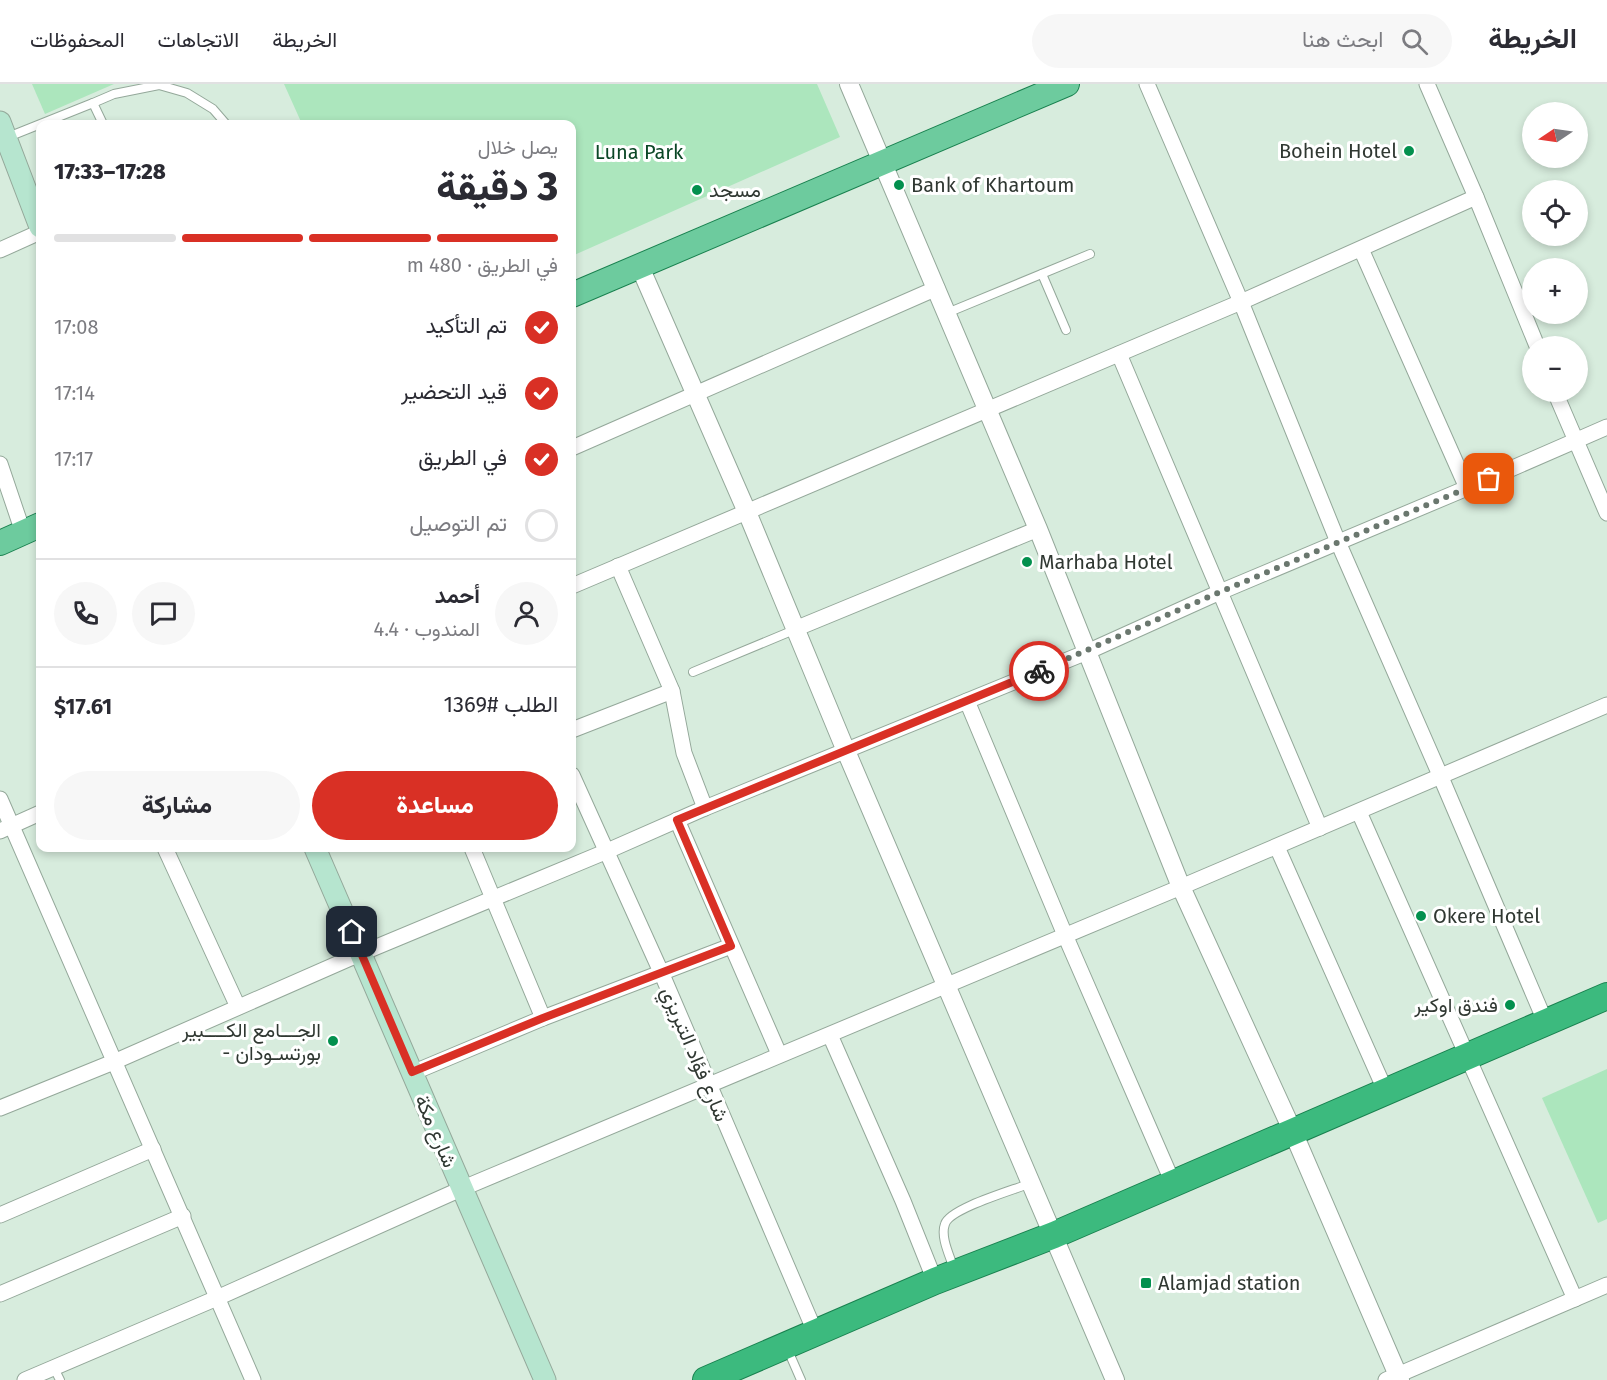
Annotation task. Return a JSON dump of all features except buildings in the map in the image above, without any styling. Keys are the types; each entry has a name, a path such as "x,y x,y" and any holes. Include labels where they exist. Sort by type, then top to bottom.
{"highway":[{"path":"706,1380 946,1277 1054,1235 1607,996"}],"main road":[{"path":"576,294 1068,84"},
{"path":"3,130 36,217"},
{"path":"0,543 32,529"},
{"name":"شارع مكة","path":"317,852 545,1380"}],"street":[{"path":"849,84 989,410 1181,887 1293,1132 1394,1378 1607,1285"},
{"path":"1148,84 1241,302 1338,542 1545,1022"},
{"path":"1427,84 1533,336"},
{"path":"576,584 1241,302 1476,197"},
{"path":"0,250 36,234"},
{"path":"1361,249 1467,488"},
{"path":"640,267 747,512 846,751 1115,1380"},
{"path":"576,446 937,288"},
{"path":"1119,354 1320,828"},
{"path":"1559,402 1607,513"},
{"path":"0,1108 116,1061 362,953 705,808 1087,652 1220,592 1607,427"},
{"path":"0,464 32,529"},
{"path":"795,629 1038,529"},
{"path":"618,566 672,691 684,753 705,808"},
{"path":"576,728 672,691"},
{"path":"967,701 1173,1183"},
{"path":"25,1380 57,1374 217,1298 461,1189 1277,847 1607,705"},
{"name":"شارع فؤاد التبريزي","path":"576,784 661,972 816,1334"},
{"path":"0,799 5,828 116,1061 253,1380"},
{"path":"1359,812 1575,1299"},
{"path":"5,828 36,815"},
{"path":"677,820 779,1054"},
{"path":"1277,847 1386,1092"},
{"path":"167,852 238,1007"},
{"path":"474,852 543,1018"},
{"path":"412,1072 543,1018 731,946"},
{"path":"830,1035 903,1201 946,1277"},
{"path":"0,1215 153,1149"},
{"path":"0,1294 183,1216"}],"lane":[{"path":"36,120 93,103 114,94 159,85 187,93 213,109 223,120"},
{"path":"93,103 101,120"},
{"path":"3,130 36,120"},
{"path":"947,313 1090,254"},
{"path":"1042,274 1066,330"},
{"path":"693,672 795,629"},
{"path":"946,1277 945,1223 955,1212 1031,1183"},
{"path":"787,1346 801,1380"}],"green space":[{"path":"32,84 114,84 45,114"},
{"name":"Luna Park","path":"284,84 817,84 840,137 576,254 576,120 300,120"},
{"path":"1607,1069 1607,1219 1598,1223 1542,1098"}],"way so far":[{"path":"1039,671 1489,479"}],"place":[{"name":"Bohein Hotel","path":"1409,151"},
{"name":"Bank of Khartoum","path":"899,185"},
{"name":"مسجد","path":"697,190"},
{"name":"Marhaba Hotel","path":"1027,562"},
{"name":"Okere Hotel","path":"1421,916"},
{"name":"فندق اوكير","path":"1510,1005"},
{"name":"الجـــامع الكــــبير - بورتسـودان","path":"333,1041"},
{"name":"Alamjad station","path":"1146,1283"}],"route":[{"path":"352,932 412,1072 543,1018 731,946 677,820 1039,671"}]}
